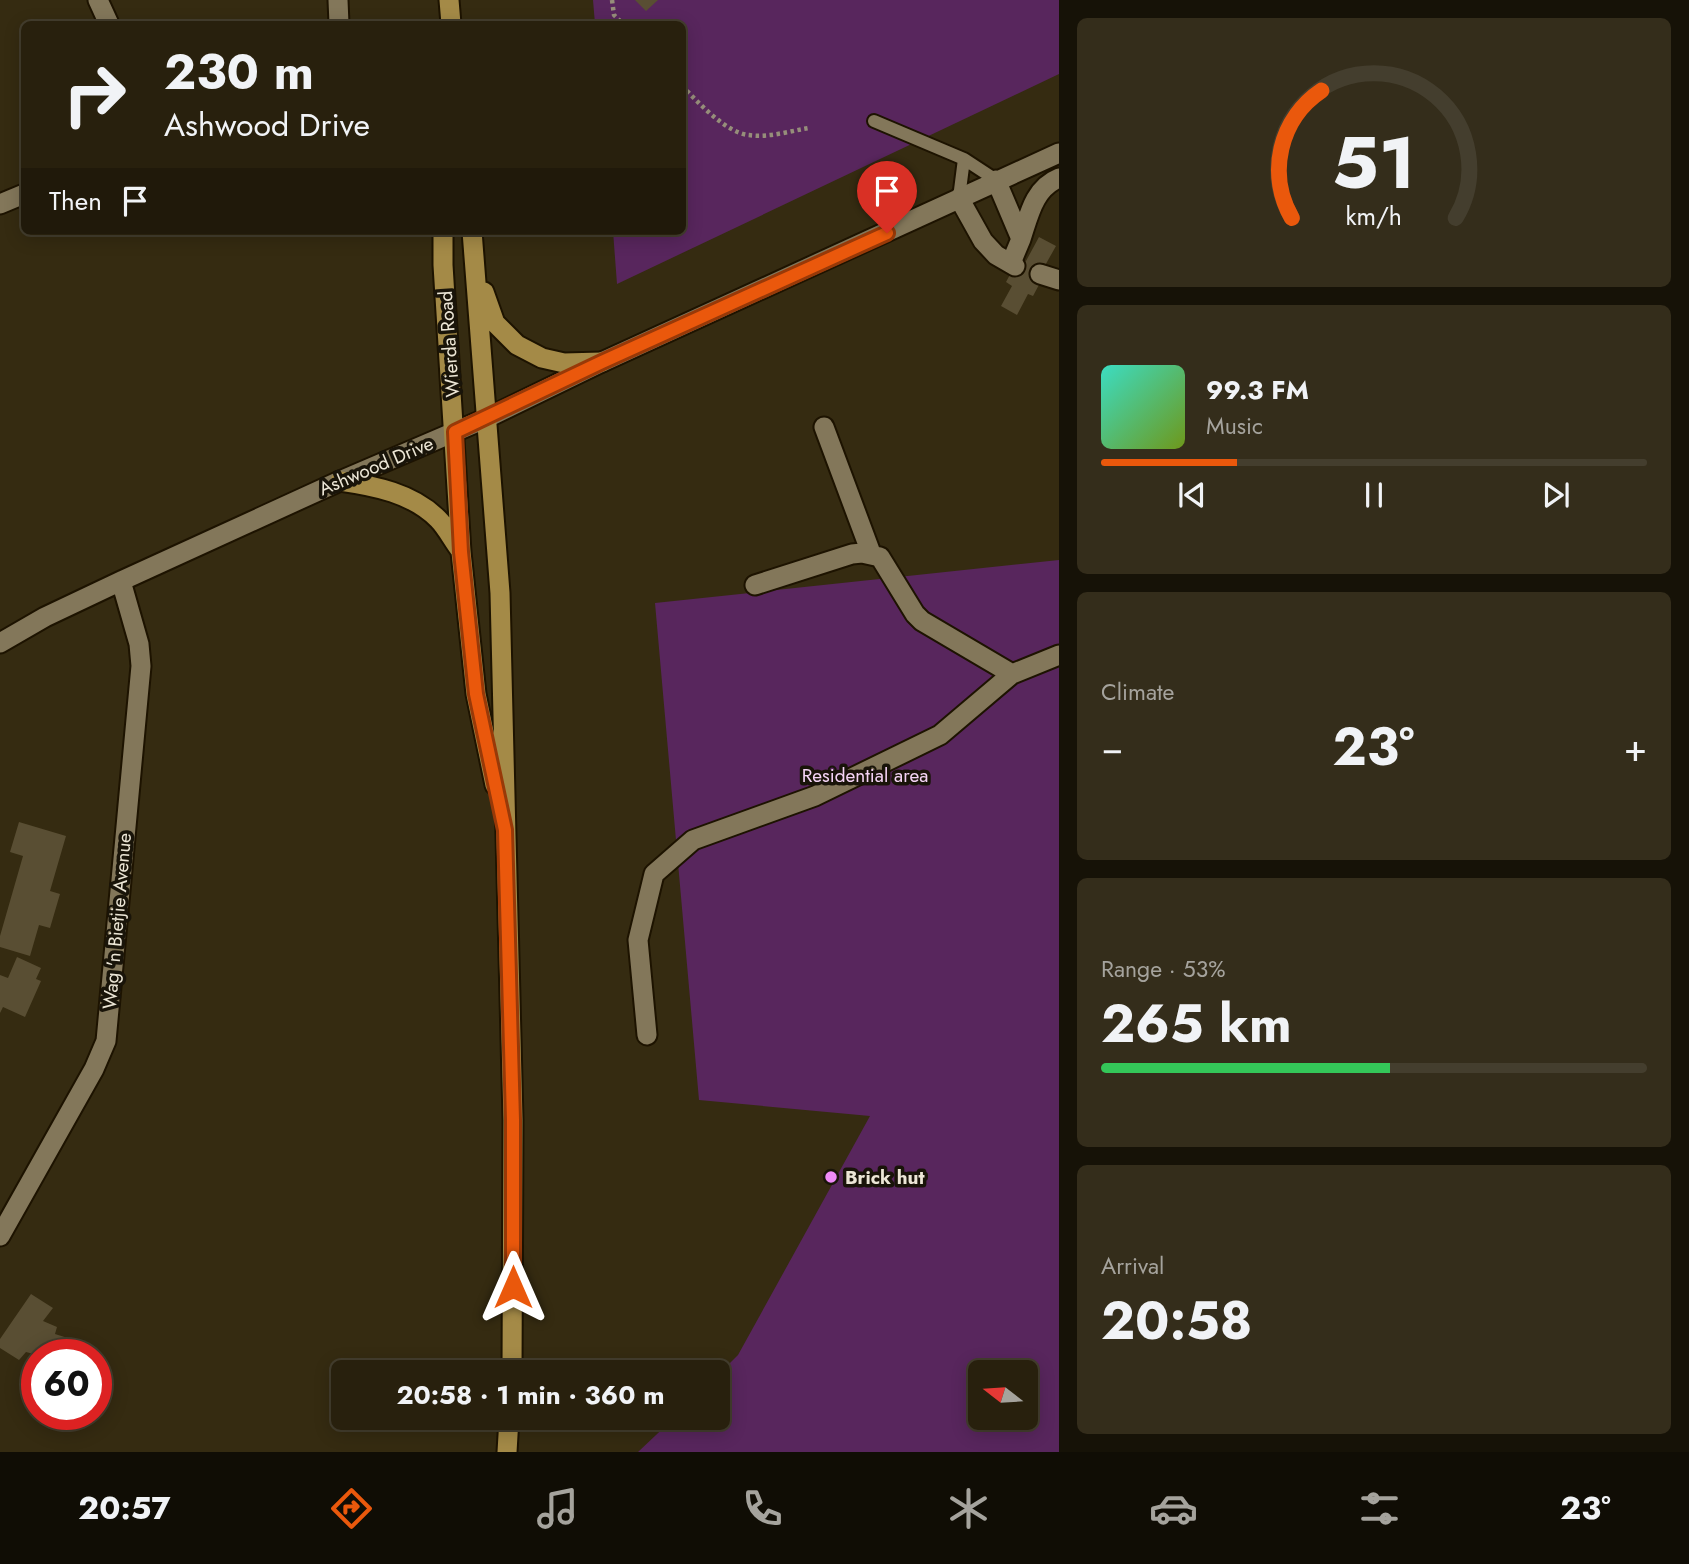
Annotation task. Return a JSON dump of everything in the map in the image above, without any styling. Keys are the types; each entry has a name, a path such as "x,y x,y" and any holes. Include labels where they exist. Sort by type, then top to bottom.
{"main road":[{"path":"443,0 443,21"},
{"path":"449,0 451,21"},
{"name":"Wierda Road","path":"443,235 461,552 476,694 505,830"},
{"name":"Wierda Road","path":"472,235 500,593 513,1120 512,1360"},
{"path":"475,265 495,324 517,345 542,358 564,363 602,362"},
{"path":"340,481 383,487 411,500 438,519 461,552"},
{"path":"507,1452 508,1430"}],"street":[{"path":"98,0 107,21"},
{"path":"338,0 339,21"},
{"name":"Ashwood Drive","path":"0,643 45,617 121,581 340,481 487,418 602,362 1059,153"},
{"path":"959,198 983,241 996,255 1013,264 1039,192 1048,183 1059,178"},
{"path":"996,180 1021,239"},
{"path":"0,204 21,195"},
{"path":"824,427 871,553"},
{"path":"755,584 852,554 871,553 880,557 922,621 1013,674"},
{"name":"Wag 'n Bietjie Avenue","path":"0,1236 94,1069 106,1041 141,666 139,644 121,581"},
{"path":"647,1035 638,940 654,874 693,841 815,796 940,735 1013,674 1059,655"}],"lane":[{"path":"874,121 964,159 996,180"},
{"path":"959,198 964,159"}],"path":[{"path":"612,0 614,15 620,21"},
{"path":"686,90 732,129 748,135 778,134 809,128"}],"green space":[{"path":"593,0 1059,0 1059,74 617,284 613,235 686,235 686,21 595,21"},
{"name":"Residential area","path":"1059,560 1059,1452 638,1452 661,1430 730,1430 730,1363 738,1355 870,1116 699,1100 655,603"}],"building":[{"path":"635,0 658,0 646,11"},
{"path":"1039,237 1056,246 1038,278 1041,281 1033,296 1028,294 1017,315 1001,306 1012,286 1006,282 1019,258 1026,261"},
{"path":"19,822 66,836 50,891 60,894 50,928 39,925 30,956 0,947 0,936 23,856 10,852"},
{"path":"17,957 41,968 36,979 41,981 25,1017 3,1007 0,1013 0,975 8,978"},
{"path":"31,1294 53,1308 43,1321 57,1327 55,1334 71,1339 21,1339 19,1360 0,1348 0,1339"}],"place":[{"name":"Brick hut","path":"831,1177"}],"route":[{"path":"513,1287 513,1120 505,830 476,694 461,552 455,432 887,233"}]}
